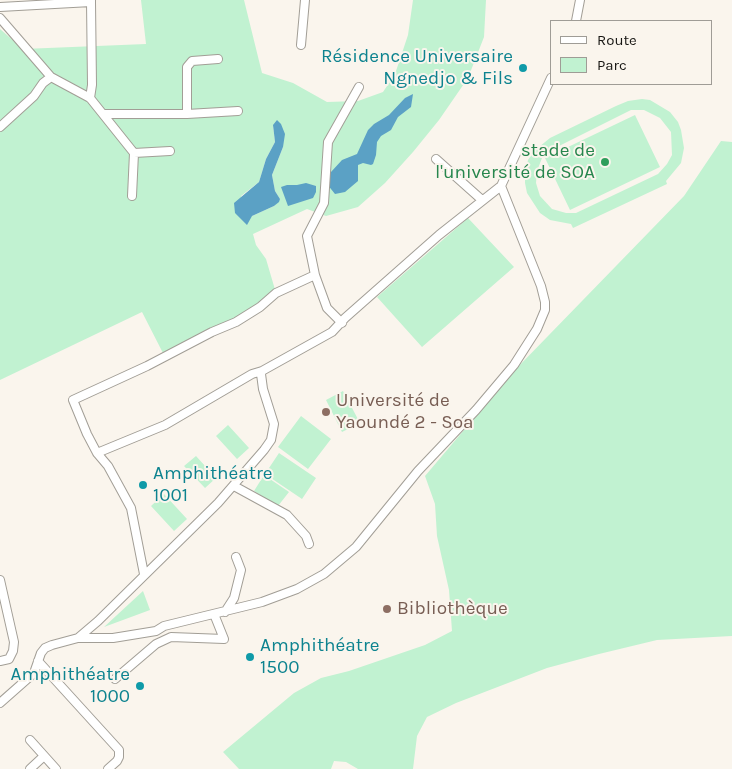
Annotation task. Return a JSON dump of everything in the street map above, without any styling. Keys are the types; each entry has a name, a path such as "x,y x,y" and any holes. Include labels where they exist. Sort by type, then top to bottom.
{"street":[{"path":"301,45 305,0"},
{"path":"576,20 580,0"},
{"path":"0,7 91,1 92,85 90,98"},
{"path":"0,18 51,77 90,98 134,153 132,196"},
{"path":"188,114 187,67 192,61 218,59"},
{"path":"0,127 34,96 43,83 51,77"},
{"path":"97,453 165,425 252,374 262,371 321,339 342,322 439,235 501,186 550,80"},
{"path":"342,322 327,308 315,275 307,236 324,203 328,142 359,87"},
{"path":"104,114 188,114 238,111"},
{"path":"134,153 170,151"},
{"path":"436,159 482,200"},
{"path":"0,703 34,673 41,653 45,648 52,645 78,638 112,638 156,631 164,626 262,602 297,589 324,574 344,558 370,531 418,471 500,382 538,329 546,302 534,266 501,186"},
{"path":"144,574 131,508 108,466 97,453 73,400 236,322 260,307 276,293 315,275"},
{"path":"78,638 98,621 234,486 271,440 274,432 274,420 263,389 262,371"},
{"path":"234,486 287,515 306,536 309,544"},
{"path":"225,612 234,598 241,570 236,557"},
{"path":"0,580 14,642 13,651 9,659 0,662"},
{"path":"115,679 156,644 170,637 224,639 214,614"},
{"path":"38,661 119,750 117,761 108,769"},
{"path":"30,740 56,769"},
{"path":"30,769 44,756"}],"green space":[{"path":"141,0 244,0 262,73 293,83 327,102 358,101 383,92 395,74 408,35 413,0 486,0 484,37 468,78 439,120 385,183 358,207 326,216 307,209 253,234 256,245 266,259 276,293 260,307 165,357 142,312 0,380 0,29 23,49 146,44","holes":["273,125 283,147 272,175 275,191 280,199 274,206 252,216 241,196 259,182 266,159 275,142"]},
{"path":"650,100 670,112 678,122 684,148 681,163 666,181 667,184 573,228 571,224 550,220 540,213 527,193 525,183 528,160 534,151 550,138 628,101","holes":["631,110 644,110 660,118 671,132 672,155 658,174 576,213 566,213 552,209 540,196 536,183 537,171 542,158 551,150"]},
{"path":"635,115 660,167 570,210 545,158"},
{"path":"721,141 732,142 732,636 657,640 599,654 547,668 456,703 427,717 417,736 413,769 358,769 346,762 334,761 331,769 239,769 223,752 294,693 321,678 349,671 425,645 452,631 449,590 437,536 435,504 425,476 514,371 684,196"},
{"path":"468,218 514,267 422,347 377,297"},
{"path":"343,391 360,423 342,432 326,400"},
{"path":"301,416 331,439 308,469 278,447"},
{"path":"228,425 249,448 237,459 216,436"},
{"path":"279,453 316,478 302,499 265,474"},
{"path":"196,456 216,478 205,488 184,466"},
{"path":"264,475 289,492 278,506 254,491"},
{"path":"164,494 187,519 174,531 151,506"},
{"path":"143,591 150,610 104,627"}],"water":[{"path":"413,94 411,107 398,117 391,130 381,136 377,142 373,164 363,163 358,165 358,181 345,192 335,194 327,184 327,178 331,172 342,160 357,154 368,130 374,124 389,115 405,98"},
{"path":"277,120 285,134 283,147 272,175 275,191 280,199 274,206 252,216 247,225 235,213 234,203 259,182 266,159 275,142 273,125"},
{"path":"306,183 316,186 313,198 288,206 281,187"}],"place":[{"name":"Résidence Universaire Ngnedjo & Fils","path":"523,68"},
{"name":"stade de l'université de SOA","path":"605,162"},
{"name":"Université de Yaoundé 2 - Soa","path":"326,412"},
{"name":"Amphithéatre 1001","path":"143,485"},
{"name":"Bibliothèque","path":"387,609"},
{"name":"Amphithéatre 1500","path":"250,657"},
{"name":"Amphithéatre 1000","path":"140,686"}]}
